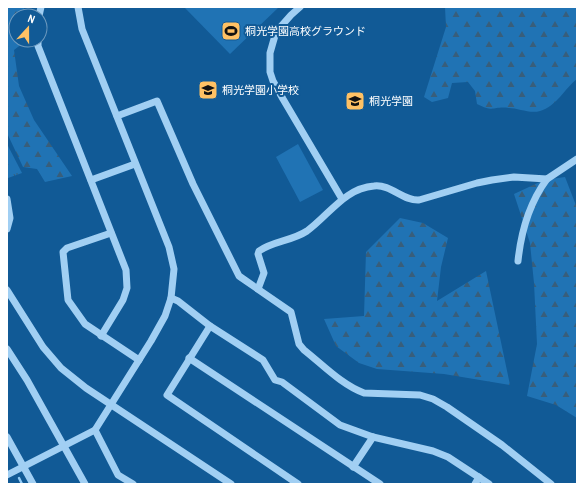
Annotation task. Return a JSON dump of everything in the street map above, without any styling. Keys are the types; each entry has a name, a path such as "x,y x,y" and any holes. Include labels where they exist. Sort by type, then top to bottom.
{"street":[{"path":"7,475 95,430 165,316 172,298 174,269 169,247 82,29 78,7"},
{"path":"300,7 276,32 270,53 270,72 282,99 342,199"},
{"path":"39,48 126,270 127,288 123,300 101,336"},
{"path":"116,116 157,100 193,184 239,276 291,312 300,344 304,350 353,389 364,393 420,395 433,399 448,407 502,445 551,484"},
{"path":"518,260 520,244 536,195 547,179 577,159"},
{"path":"91,180 135,164"},
{"path":"258,289 264,273 258,254 260,251 294,238 307,230 352,192 376,185 412,200 419,200 476,183 492,180 514,177 547,179"},
{"path":"7,199 10,218 7,229"},
{"path":"111,233 67,248 64,252 68,300 85,324 139,360"},
{"path":"7,290 43,347 61,368 86,388 228,483"},
{"path":"172,298 210,326 263,360 275,380 282,382 340,425 372,437 433,451 448,457 489,484"},
{"path":"210,326 167,393 168,398 298,484"},
{"path":"7,349 27,380 85,484"},
{"path":"189,358 380,484"},
{"path":"95,430 118,475 133,484"},
{"path":"7,437 33,484"},
{"path":"353,467 372,437"},
{"path":"475,484 479,477"}],"green space":[{"path":"7,7 24,7 8,8 8,48 17,48 14,50 19,86 34,120 72,176 45,182 37,169 23,167 7,133"},
{"name":"桐光学園高校グラウンド","path":"184,7 279,7 230,54"},
{"path":"445,7 577,7 577,79 551,106 536,112 513,108 491,109 483,107 477,104 475,91 468,82 452,83 448,98 432,102 424,97 446,27"},
{"path":"7,144 22,173 8,178 7,176"},
{"path":"298,144 323,190 300,202 276,157"},
{"path":"565,177 577,208 577,418 556,405 527,396 537,344 534,283 530,243 514,194 544,180"},
{"path":"400,218 423,223 448,238 441,267 437,301 486,271 510,385 444,374 377,369 359,363 336,346 324,319 364,316 366,252"}],"waterway":[{"path":"19,478 22,484"}],"place":[{"name":"桐光学園高校グラウンド","path":"231,31"},
{"name":"桐光学園小学校","path":"208,90"},
{"name":"桐光学園","path":"355,101"}]}
